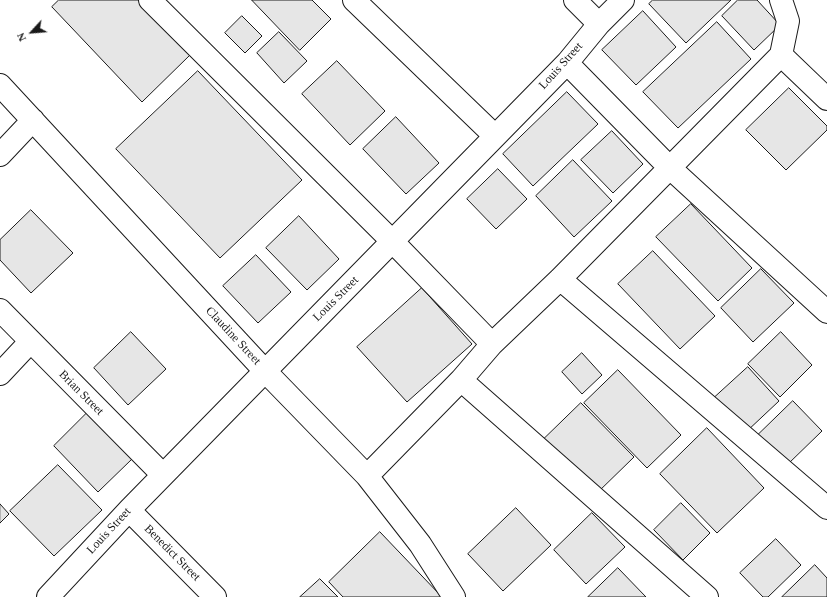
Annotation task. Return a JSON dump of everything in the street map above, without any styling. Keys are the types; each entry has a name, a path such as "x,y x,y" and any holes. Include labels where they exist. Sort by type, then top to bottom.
{"street":[{"path":"150,0 393,242 492,344"},
{"path":"354,0 495,136"},
{"path":"575,0 599,24"},
{"name":"Louis Street","path":"48,597 128,510 393,242 567,63 599,24 623,0"},
{"path":"367,476 461,380 492,344 560,279 669,167 781,56 788,22 781,0"},
{"path":"781,56 827,99"},
{"path":"567,63 669,167 827,312"},
{"name":"Claudine Street","path":"0,85 265,371 367,476 420,544 454,597"},
{"path":"0,155 33,120"},
{"path":"560,279 827,508"},
{"name":"Brian Street","path":"0,310 30,342 164,475"},
{"path":"0,374 30,342"},
{"path":"461,380 707,597"},
{"name":"Benedict Street","path":"128,510 215,597"}],"building":[{"path":"59,0 138,0 190,55 142,102 52,7"},
{"path":"252,0 312,0 331,19 300,50"},
{"path":"653,0 731,0 686,43 649,4"},
{"path":"738,0 757,0 780,25 754,50 722,16"},
{"path":"643,11 676,47 636,85 602,50"},
{"path":"242,16 262,36 245,53 225,33"},
{"path":"717,22 751,59 678,128 643,92"},
{"path":"279,32 307,61 284,83 257,53"},
{"path":"337,61 385,111 350,145 302,94"},
{"path":"198,71 302,180 220,258 116,149"},
{"path":"789,88 827,126 827,130 786,170 746,130"},
{"path":"567,92 598,124 533,186 503,154"},
{"path":"396,117 439,163 406,194 363,149"},
{"path":"612,131 643,164 613,193 581,160"},
{"path":"573,160 612,201 574,237 536,196"},
{"path":"498,169 527,199 496,229 467,199"},
{"path":"691,204 752,268 718,301 656,237"},
{"path":"31,210 73,253 31,293 0,260 0,240"},
{"path":"299,216 339,259 307,290 266,248"},
{"path":"653,251 715,316 680,349 618,284"},
{"path":"256,255 291,292 258,323 223,286"},
{"path":"761,269 794,303 753,342 721,308"},
{"path":"422,288 472,344 407,402 357,347"},
{"path":"131,332 166,369 128,405 94,368"},
{"path":"781,332 812,365 780,397 748,364"},
{"path":"582,353 602,375 582,394 562,372"},
{"path":"748,367 779,401 746,432 714,398"},
{"path":"618,370 681,435 647,468 584,403"},
{"path":"793,401 822,431 787,465 758,435"},
{"path":"581,403 634,457 596,494 544,439"},
{"path":"87,413 132,459 98,492 54,446"},
{"path":"707,428 764,488 717,533 660,474"},
{"path":"58,465 102,510 54,556 10,511"},
{"path":"681,503 710,533 683,560 654,530"},
{"path":"0,504 9,514 0,523"},
{"path":"516,508 551,545 503,591 468,554"},
{"path":"592,513 625,547 586,584 554,550"},
{"path":"380,532 442,597 343,597 329,582"},
{"path":"776,539 801,565 768,597 763,597 740,573"},
{"path":"815,565 827,578 827,597 782,597"},
{"path":"618,568 646,597 588,597"},
{"path":"320,579 338,597 300,597"}]}
